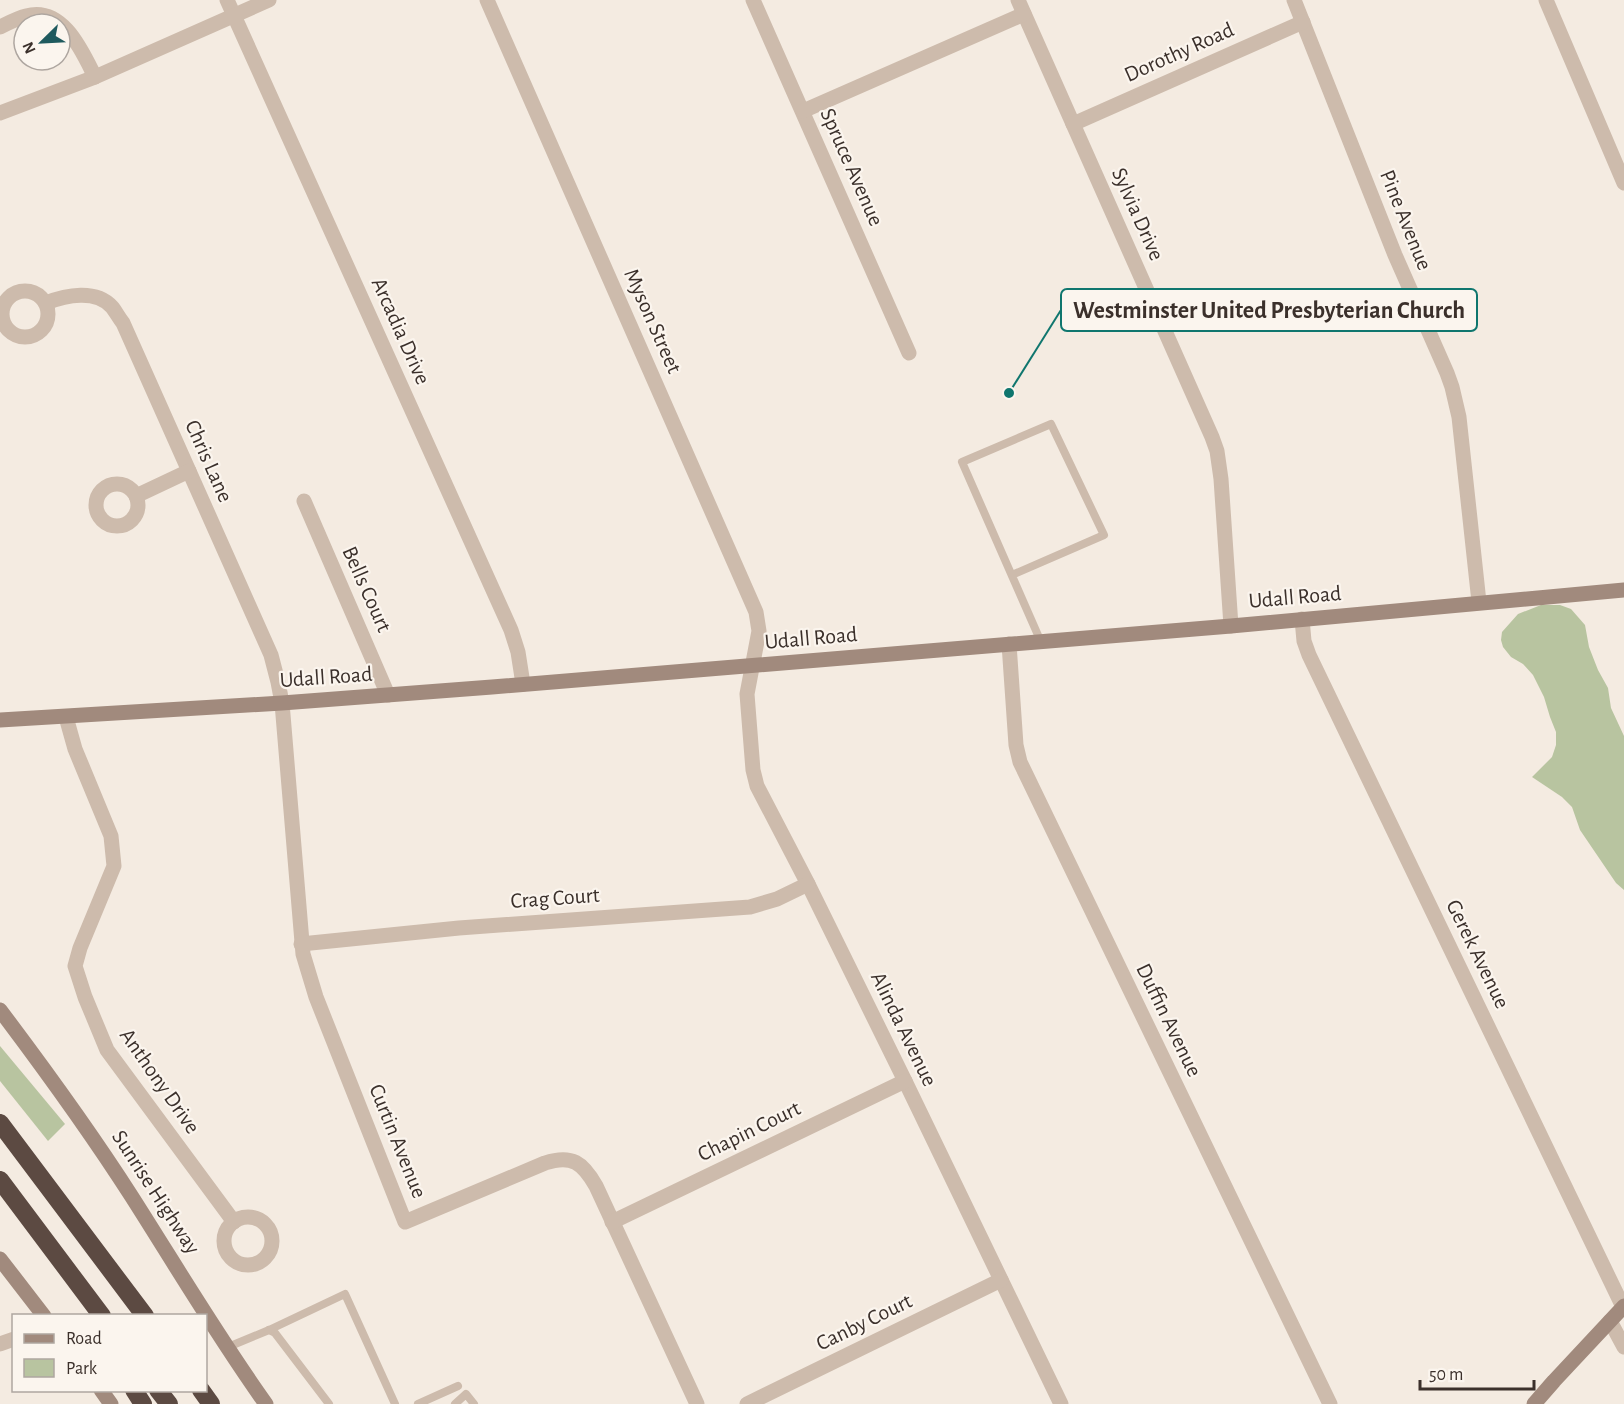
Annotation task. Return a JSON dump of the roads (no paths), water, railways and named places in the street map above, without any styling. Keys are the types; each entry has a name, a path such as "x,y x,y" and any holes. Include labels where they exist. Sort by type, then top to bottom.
{"highway":[{"path":"0,1123 143,1314"},
{"path":"0,1180 100,1314"},
{"path":"55,1254 89,1314"},
{"path":"160,1392 169,1404"},
{"path":"203,1392 212,1404"}],"main road":[{"name":"Udall Road","path":"0,720 388,695 1231,626 1624,590"},
{"name":"Sunrise Highway","path":"0,1010 111,1166 207,1314"},
{"path":"0,1259 42,1314"},
{"path":"1534,1404 1624,1306"},
{"name":"Sunrise Highway","path":"207,1315 266,1404"}],"street":[{"name":"Arcadia Drive","path":"227,0 511,630 518,652 523,684"},
{"path":"0,113 95,77 269,0"},
{"name":"Myson Street","path":"487,0 753,604 759,621 759,631 753,665"},
{"name":"Spruce Avenue","path":"753,0 909,353"},
{"name":"Pine Avenue","path":"1294,0 1395,255 1452,387 1459,417 1479,602"},
{"path":"1546,0 1624,183"},
{"path":"803,111 1021,7"},
{"name":"Sylvia Drive","path":"1021,7 1217,451 1231,626"},
{"path":"0,27 27,15 38,14 63,24 95,77"},
{"name":"Dorothy Road","path":"1073,124 1303,22"},
{"name":"Chris Lane","path":"46,303 76,295 95,296 111,306 123,323 271,656 282,703"},
{"path":"136,496 189,471"},
{"name":"Bells Court","path":"304,501 388,695"},
{"name":"Gerek Avenue","path":"1302,619 1308,655 1624,1306"},
{"name":"Duffin Avenue","path":"1009,644 1016,745 1020,762 1330,1404"},
{"name":"Alinda Avenue","path":"753,665 747,694 754,778 905,1081 1061,1404"},
{"name":"Curtin Avenue","path":"282,703 301,944 306,967 405,1222 545,1163 564,1159 576,1162 587,1171 596,1186 697,1404"},
{"name":"Anthony Drive","path":"66,717 75,749 111,836 114,866 80,948 75,966 85,998 107,1050 234,1222"},
{"name":"Crag Court","path":"301,944 459,928 750,907 777,899 808,884"},
{"name":"Chapin Court","path":"612,1222 905,1081"},
{"name":"Canby Court","path":"747,1404 1001,1280"},
{"path":"1610,1321 1624,1347"}],"lane":[{"path":"1012,575 1104,535 1051,424 962,462 1041,642"},
{"path":"228,1347 345,1294 394,1404"},
{"path":"269,1330 275,1333 329,1404"},
{"path":"418,1404 458,1386"},
{"path":"455,1404 466,1394 474,1404"}],"place":[{"name":"Westminster United Presbyterian Church","path":"1009,393"}]}
